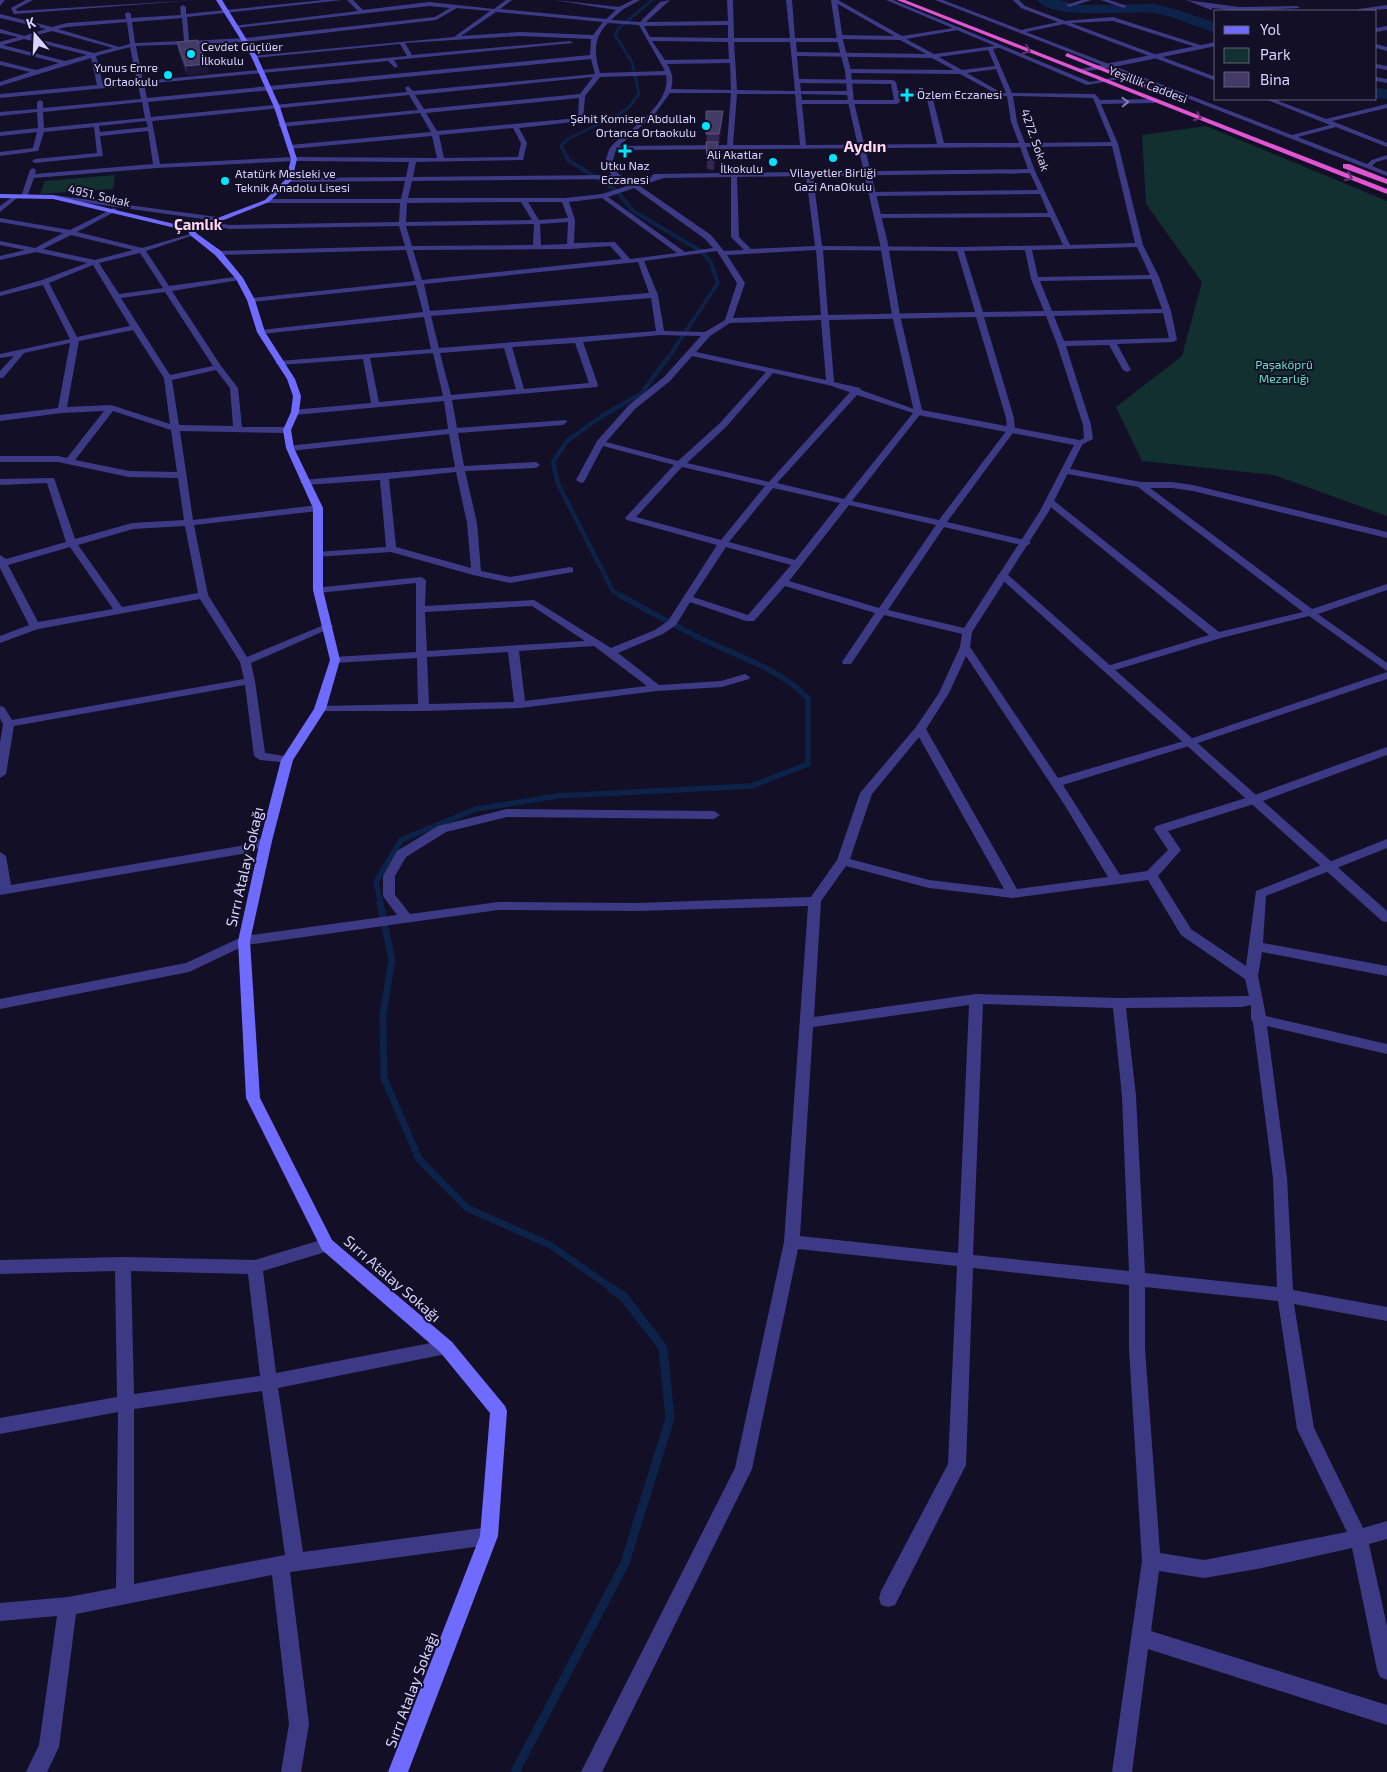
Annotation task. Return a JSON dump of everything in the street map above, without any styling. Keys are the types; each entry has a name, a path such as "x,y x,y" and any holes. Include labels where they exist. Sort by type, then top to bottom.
{"highway":[{"name":"Yeşillik Caddesi","path":"900,0 1387,192"},
{"name":"Yeşillik Caddesi","path":"935,2 1387,182"}],"main road":[{"path":"219,0 246,40 277,106 281,125 292,153 290,180 268,201 212,221 192,232 218,253 239,278 251,300 261,332 279,364 291,379 298,396 295,412 287,430"},
{"name":"4951. Sokak","path":"0,196 53,197 114,210 192,232"},
{"name":"Sırrı Atalay Sokağı","path":"287,430 290,448 318,508 318,590 335,660 320,709 287,760 266,841 244,941 253,1098 327,1245 446,1346 499,1411 489,1536 398,1772"}],"street":[{"path":"0,4 2,0"},
{"path":"30,0 13,9 16,13 44,8 196,0"},
{"path":"0,45 67,25 128,17 184,16 338,0"},
{"path":"350,0 362,12"},
{"path":"0,84 64,63 132,45 246,40 436,18 467,0"},
{"path":"457,37 510,0"},
{"path":"598,75 591,57 593,39 608,20 620,9 637,0"},
{"path":"641,24 662,2 667,0"},
{"path":"730,0 732,23 731,62 734,91 730,147"},
{"path":"789,0 791,40 795,54 802,147"},
{"path":"834,0 1000,94"},
{"path":"834,0 848,71 850,102 885,248 896,315 918,412"},
{"path":"889,0 1089,84 1133,76"},
{"path":"1016,0 1023,7 1214,78"},
{"path":"1069,5 1088,0"},
{"path":"1104,0 1124,6"},
{"path":"1189,0 1239,9 1297,8"},
{"path":"182,1 187,43"},
{"path":"556,2 620,9"},
{"path":"935,2 1020,32 1385,173"},
{"path":"1203,2 1219,10"},
{"path":"126,3 132,45 151,129 157,166"},
{"path":"236,26 429,4 641,24 732,23"},
{"path":"1363,10 1385,4"},
{"path":"535,21 547,9"},
{"path":"119,14 128,17"},
{"path":"0,16 118,48"},
{"path":"1020,32 1066,22 1113,19 1201,47"},
{"path":"415,20 422,26"},
{"path":"641,24 669,73 669,91 651,115 613,148 608,167 618,177 635,186 708,237 720,251 740,282 728,322"},
{"path":"520,34 528,27"},
{"path":"648,39 791,40 901,38 958,28"},
{"path":"0,31 93,55"},
{"path":"430,32 437,39"},
{"path":"254,56 457,37 520,34 593,39"},
{"path":"280,36 289,52"},
{"path":"0,96 593,39"},
{"path":"402,42 410,57"},
{"path":"1079,70 1100,68 1214,44"},
{"path":"0,45 64,63"},
{"path":"795,54 934,56 1000,46"},
{"name":"4272. Sokak","path":"990,48 1010,95 1014,122 1022,146 1051,215 1068,247"},
{"path":"494,49 510,70"},
{"path":"93,55 100,86"},
{"path":"0,114 591,57"},
{"path":"390,59 435,133 441,160"},
{"path":"0,62 35,72"},
{"path":"662,62 731,62"},
{"path":"848,71 963,72 998,67"},
{"path":"0,134 411,93 516,79 669,73"},
{"path":"31,176 292,153 435,133 581,120 582,96 598,75"},
{"path":"0,78 9,81"},
{"path":"516,79 523,89"},
{"path":"797,81 893,82 897,102 799,102"},
{"path":"1061,344 1173,340 1167,311 1155,277 1139,245 1115,144 1089,84"},
{"path":"669,91 850,93"},
{"path":"24,197 35,161 41,130 41,109 38,92"},
{"path":"896,92 1000,94 1154,101"},
{"path":"929,93 941,146"},
{"path":"528,95 532,101"},
{"path":"281,125 582,96"},
{"path":"1271,100 1387,145"},
{"path":"1326,121 1387,106"},
{"path":"35,161 101,155 97,124"},
{"path":"1291,137 1337,125"},
{"path":"292,153 413,160 521,159 524,143 515,126"},
{"path":"97,134 151,129"},
{"path":"613,148 1115,144"},
{"path":"0,154 36,150"},
{"path":"1367,166 1374,161 1387,157"},
{"path":"413,160 404,201 402,225 428,314 455,431 472,523 476,573"},
{"path":"290,180 1032,171"},
{"path":"734,174 735,237 749,251"},
{"path":"809,174 819,248 830,383"},
{"path":"268,201 565,200 603,196 663,176"},
{"path":"872,194 1042,192"},
{"path":"603,196 684,254"},
{"path":"0,210 15,197"},
{"path":"53,197 212,221 229,227 402,225 572,220"},
{"path":"523,200 537,222 537,247"},
{"path":"565,200 572,220 570,247"},
{"path":"0,258 36,250 114,210"},
{"path":"877,216 1051,215"},
{"path":"0,220 69,232 142,250 218,368 234,388 238,430"},
{"path":"0,294 45,282 95,262 142,250 192,232"},
{"path":"0,243 95,262 168,378 189,523 203,595 245,662 250,681 260,756 287,760"},
{"path":"218,253 410,248 570,247 612,244 628,261"},
{"path":"251,300 720,251 819,248 960,249 1139,245"},
{"path":"691,353 857,390 918,412 1079,443 1089,439 1087,425 1061,344 1035,279 1028,248"},
{"path":"847,662 883,612 942,523 1011,430 1010,418 960,249"},
{"path":"640,260 654,295 660,333"},
{"path":"1035,279 1155,277"},
{"path":"116,298 166,288 239,278"},
{"path":"45,282 75,340 62,410"},
{"path":"261,332 428,314 654,295"},
{"path":"580,480 600,443 632,407 667,379 706,334 728,322 896,315 980,316 1167,311"},
{"path":"0,356 135,327"},
{"path":"279,364 660,333 706,334"},
{"path":"295,412 448,400 594,385 578,340"},
{"path":"1112,343 1127,370"},
{"path":"507,345 521,391"},
{"path":"0,376 21,352"},
{"path":"366,356 376,406"},
{"path":"168,378 218,368"},
{"path":"772,370 760,386 723,425 680,464 630,518 796,564"},
{"path":"610,652 659,632 672,623 723,544 772,484 857,390"},
{"path":"69,462 110,408"},
{"path":"0,418 62,410 110,408 174,428 287,430"},
{"path":"687,598 750,619 783,582 847,502 864,477 918,412"},
{"path":"290,448 563,422"},
{"path":"600,443 680,464 1026,543"},
{"path":"591,1772 743,1469 792,1242 815,901 843,861 866,793 920,729 944,693 965,647 966,632 1026,543 1050,502 1079,443"},
{"path":"0,470 3,459 58,458 129,474 182,476"},
{"path":"305,482 384,477 461,469 536,465"},
{"path":"1065,471 1142,485 1172,485 1193,488 1387,535"},
{"path":"384,477 390,549"},
{"path":"0,482 51,480 71,542 120,610"},
{"path":"1142,485 1310,613 1387,668"},
{"path":"1050,502 1217,636"},
{"path":"35,626 1,562 132,526 189,523 318,508"},
{"path":"317,555 390,549 476,573 510,580 570,570"},
{"path":"1003,576 1188,743 1387,918"},
{"path":"318,590 421,580 420,609 424,708"},
{"path":"783,582 883,612 966,632"},
{"path":"1108,669 1217,636 1310,613 1387,587"},
{"path":"0,640 35,626 203,595"},
{"path":"420,609 534,603 610,652 657,688"},
{"path":"245,662 328,627"},
{"path":"335,660 596,643"},
{"path":"965,647 1117,881"},
{"path":"513,648 520,705"},
{"path":"1055,783 1188,743 1387,676"},
{"path":"320,709 520,705 657,688 722,684 745,677"},
{"path":"9,724 250,681"},
{"path":"0,709 9,724 0,774"},
{"path":"920,729 1013,894"},
{"path":"843,861 929,884 1013,894 1151,875 1175,850 1160,830 1253,800 1387,751"},
{"path":"406,919 389,896 389,876 401,854 442,828 507,814 714,815"},
{"path":"0,856 2,890 242,850 266,841"},
{"path":"1387,843 1260,894 1256,946 1251,976 1257,999 1258,1019 1280,1178 1285,1295 1306,1430 1359,1538 1387,1670"},
{"path":"1151,875 1186,932 1251,976"},
{"path":"0,1004 190,967 244,941 498,906 637,907 815,901"},
{"path":"1256,946 1387,971"},
{"path":"808,1023 976,999 1119,1003 1242,1002 1257,999"},
{"path":"888,1598 957,1465 964,1260 973,1113 976,999"},
{"path":"1119,1003 1129,1096 1137,1280 1137,1349 1151,1561 1142,1638 1122,1772"},
{"path":"1258,1019 1387,1049"},
{"path":"792,1242 1285,1295 1387,1314"},
{"path":"0,1267 123,1264 255,1267 327,1245"},
{"path":"123,1264 126,1403 125,1593"},
{"path":"255,1267 288,1564 299,1724 291,1772"},
{"path":"0,1426 126,1403 269,1382 446,1346"},
{"path":"1151,1561 1204,1569 1257,1560 1387,1530"},
{"path":"0,1612 68,1606 125,1593 170,1588 288,1564 489,1536"},
{"path":"36,1772 49,1747 68,1606"},
{"path":"1142,1638 1387,1715"}],"green space":[{"name":"Paşaköprü Mezarlığı","path":"1206,126 1387,201 1387,516 1274,475 1142,461 1116,407 1182,356 1202,282 1146,204 1142,135"},
{"path":"115,175 113,189 40,194 45,181"}],"building":[{"path":"197,40 207,64 186,66 177,42"},
{"path":"706,111 723,111 719,134 706,134"},
{"path":"706,142 718,142 714,160 707,159"}],"waterway":[{"path":"566,156 561,146 568,139 621,113 629,107 639,94 632,62 615,35 619,28 652,0"},
{"path":"1044,0 1057,5 1082,9 1155,9 1173,13 1214,27"},
{"path":"1377,93 1387,94"},
{"path":"566,155 568,160 617,191 633,211 701,251 711,263 718,283 672,352"},
{"path":"624,597 613,591 558,484 553,462 567,441 602,416 641,394 673,351"},
{"path":"381,904 376,882 401,840 476,809 558,796 752,786 808,764 808,698 771,671 692,634 621,596"},
{"path":"380,903 392,960 383,1014 384,1078 419,1159 467,1208 550,1245 613,1289"},
{"path":"515,1772 625,1563 670,1418 663,1348 624,1297 611,1288"}],"place":[{"name":"Cevdet Güçlüer İlkokulu","path":"191,54"},
{"name":"Yunus Emre Ortaokulu","path":"168,75"},
{"name":"Özlem Eczanesi","path":"907,95"},
{"name":"Şehit Komiser Abdullah Ortanca Ortaokulu","path":"706,126"},
{"name":"Utku Naz Eczanesi","path":"625,151"},
{"name":"Vilayetler Birliği Gazi AnaOkulu","path":"833,158"},
{"name":"Ali Akatlar İlkokulu","path":"773,162"},
{"name":"Atatürk Mesleki ve Teknik Anadolu Lisesi","path":"225,181"}],"district":[{"name":"Aydın","path":"865,146"},
{"name":"Çamlık","path":"198,225"}]}
